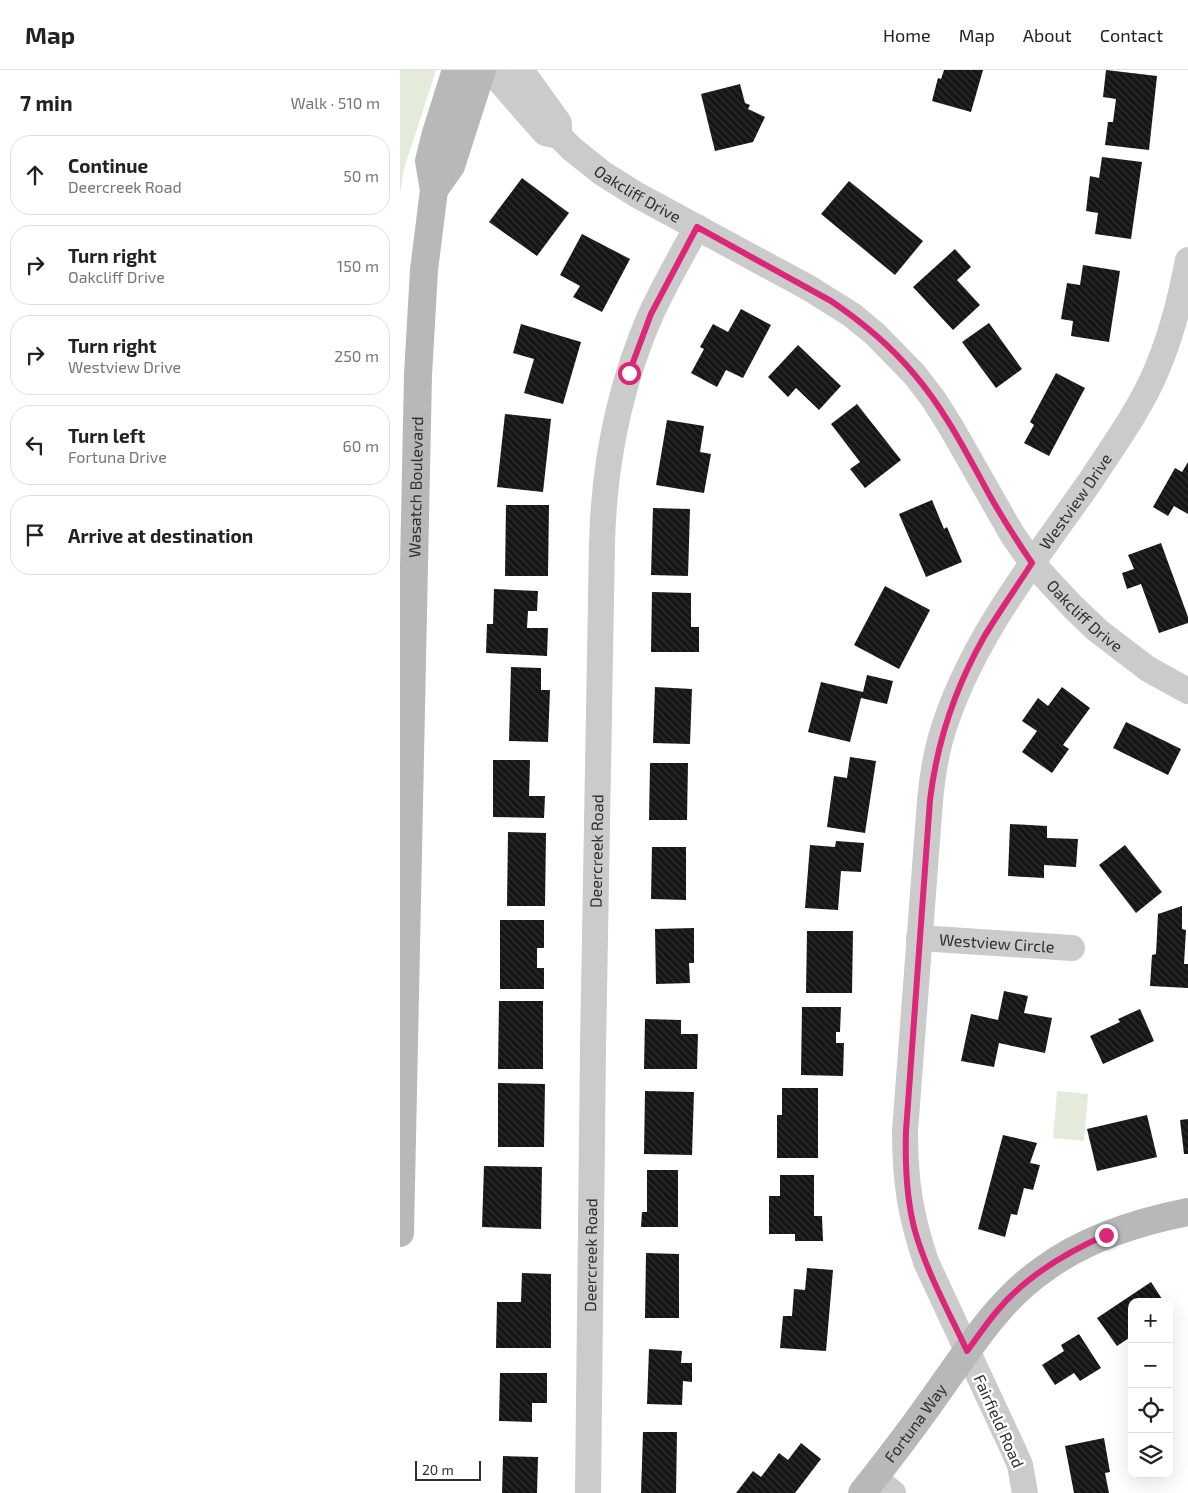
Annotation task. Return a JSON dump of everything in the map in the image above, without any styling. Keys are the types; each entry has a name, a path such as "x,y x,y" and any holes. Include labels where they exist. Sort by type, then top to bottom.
{"street":[{"name":"Wasatch Boulevard","path":"400,1233 418,375 424,270 434,190 429,161 438,124 456,70"},
{"name":"Wasatch Boulevard","path":"434,190 451,166 482,70"},
{"name":"Oakcliff Drive","path":"490,70 545,133 559,136 602,173 637,195 831,301 852,315 896,354 915,375 938,407 1012,534 1032,563 1097,630 1148,669 1188,691"},
{"name":"Oakcliff Drive","path":"521,70 559,123 559,136"},
{"name":"Deercreek Road","path":"588,1493 593,1049 604,490 620,400 639,345 663,290 697,227"},
{"name":"Westview Drive","path":"967,1351 926,1262 915,1230 908,1198 905,1164 919,938 934,770 941,738 963,679 980,645 1032,563 1119,438 1141,402 1157,370 1180,300 1188,260"},
{"name":"Westview Circle","path":"919,938 1072,948"},
{"name":"Fortuna Way","path":"876,1488 967,1351 997,1311 1012,1295 1044,1268 1106,1235 1148,1221 1188,1212"},
{"name":"Fairfield Road","path":"967,1351 1016,1457 1024,1482 1025,1493"}],"green space":[{"path":"400,70 436,70 404,169 400,194"},
{"path":"1057,1091 1088,1094 1084,1141 1053,1138"}],"building":[{"path":"944,70 983,70 971,112 932,101 938,78 941,79"},
{"path":"1106,70 1157,76 1149,150 1105,145 1108,122 1113,122 1116,99 1103,97"},
{"path":"740,84 745,103 750,105 748,109 765,117 753,142 715,151 701,94"},
{"path":"1102,157 1142,162 1131,239 1095,234 1098,213 1086,211 1090,176 1099,178"},
{"path":"522,178 569,213 537,256 489,222"},
{"path":"849,181 923,241 895,275 821,214"},
{"path":"582,234 630,259 602,312 573,297 580,286 560,275"},
{"path":"955,249 971,267 957,280 980,305 953,330 913,287"},
{"path":"1083,265 1120,271 1109,342 1071,336 1073,321 1061,319 1067,283 1080,285"},
{"path":"741,309 771,325 743,378 726,370 717,387 691,373 704,349 700,347 713,324 728,332"},
{"path":"989,323 1022,369 996,388 962,342"},
{"path":"521,324 581,342 563,404 524,393 534,359 513,353"},
{"path":"798,345 841,386 819,410 796,388 788,397 768,377"},
{"path":"1056,373 1085,388 1049,456 1024,443 1034,425 1030,422"},
{"path":"857,404 901,460 865,488 850,469 860,462 831,424"},
{"path":"505,414 551,419 543,492 497,487"},
{"path":"667,420 704,426 700,452 711,454 704,493 656,485"},
{"path":"1188,462 1188,514 1174,506 1168,516 1153,507 1175,468 1182,472"},
{"path":"932,500 944,529 947,527 962,562 926,577 899,514"},
{"path":"506,505 549,505 548,576 505,576"},
{"path":"653,508 690,509 688,576 651,575"},
{"path":"1161,543 1188,617 1188,623 1159,633 1141,584 1127,589 1122,573 1134,569 1128,555"},
{"path":"885,586 930,610 899,669 854,645"},
{"path":"494,589 538,591 537,611 528,611 527,628 548,628 547,656 486,653 487,624 493,624"},
{"path":"652,592 691,593 691,627 699,627 699,652 651,652"},
{"path":"511,667 541,668 541,690 550,690 548,742 509,741"},
{"path":"867,675 893,681 887,704 861,698 850,742 808,732 821,682 863,692"},
{"path":"655,687 692,689 690,744 653,743"},
{"path":"1062,687 1090,708 1063,745 1069,749 1052,773 1022,752 1037,731 1022,721 1038,698 1048,706"},
{"path":"1126,722 1181,749 1168,775 1113,748"},
{"path":"850,757 876,761 865,833 827,827 834,776 847,778"},
{"path":"493,760 530,760 529,796 545,796 544,818 493,817"},
{"path":"650,763 688,763 687,820 649,820"},
{"path":"1010,824 1047,826 1047,838 1078,839 1076,867 1044,865 1044,878 1008,876"},
{"path":"508,832 546,833 545,906 507,906"},
{"path":"836,841 864,843 861,872 841,871 838,910 805,908 810,845 835,847"},
{"path":"1125,845 1162,892 1136,913 1099,865"},
{"path":"652,847 686,847 686,900 651,899"},
{"path":"1182,906 1182,929 1186,930 1184,964 1188,964 1188,988 1150,986 1152,955 1156,954 1158,914"},
{"path":"500,920 544,920 544,948 537,948 537,968 544,968 544,989 500,989"},
{"path":"694,928 694,963 689,963 690,983 656,984 655,929"},
{"path":"807,931 853,931 852,993 806,993"},
{"path":"1004,991 1028,996 1024,1013 1052,1018 1045,1053 999,1043 994,1067 961,1061 971,1014 998,1020"},
{"path":"499,1001 543,1001 543,1069 498,1069"},
{"path":"802,1007 841,1007 840,1032 836,1032 836,1043 844,1043 843,1076 801,1075"},
{"path":"1140,1009 1154,1041 1103,1064 1090,1036 1120,1022 1118,1019"},
{"path":"645,1019 681,1020 681,1034 698,1034 697,1069 644,1069"},
{"path":"498,1083 545,1084 544,1147 498,1147"},
{"path":"782,1088 818,1088 818,1158 777,1158 777,1115 782,1115"},
{"path":"645,1091 694,1092 692,1155 644,1154"},
{"path":"1147,1115 1157,1157 1097,1171 1087,1129"},
{"path":"1188,1119 1188,1154 1184,1154 1180,1120"},
{"path":"1003,1135 1037,1143 1030,1163 1040,1165 1033,1190 1024,1188 1017,1215 1011,1214 1005,1237 978,1229"},
{"path":"484,1166 542,1167 541,1229 482,1227"},
{"path":"647,1170 678,1170 678,1227 641,1227 642,1212 647,1212"},
{"path":"780,1175 814,1175 814,1216 822,1216 823,1241 795,1241 795,1234 769,1234 769,1196 780,1196"},
{"path":"646,1253 679,1254 679,1318 645,1318"},
{"path":"807,1268 833,1270 826,1351 780,1348 783,1316 792,1316 794,1289 805,1290"},
{"path":"522,1273 551,1274 551,1348 496,1348 497,1302 521,1302"},
{"path":"1151,1282 1161,1298 1128,1298 1128,1339 1117,1346 1097,1318"},
{"path":"1079,1334 1101,1368 1080,1381 1074,1373 1055,1385 1042,1365 1064,1351 1061,1345"},
{"path":"649,1349 682,1351 681,1363 692,1363 692,1382 683,1381 682,1405 647,1404"},
{"path":"500,1373 547,1373 547,1403 532,1403 532,1422 499,1421"},
{"path":"643,1432 677,1432 676,1493 641,1493"},
{"path":"1104,1438 1110,1472 1105,1473 1109,1493 1074,1493 1065,1446"},
{"path":"801,1443 821,1459 795,1493 736,1493 753,1471 761,1477 779,1453 788,1460"},
{"path":"503,1456 538,1457 537,1493 502,1493"}],"route":[{"path":"629,373 651,314 697,227 831,301 852,315 896,354 934,400 1012,534 1032,563 984,636 967,670 941,738 934,770 930,800 906,1131 905,1164 908,1198 915,1230 926,1262 967,1351 997,1311 1027,1282 1044,1268 1062,1257 1106,1235"}]}
